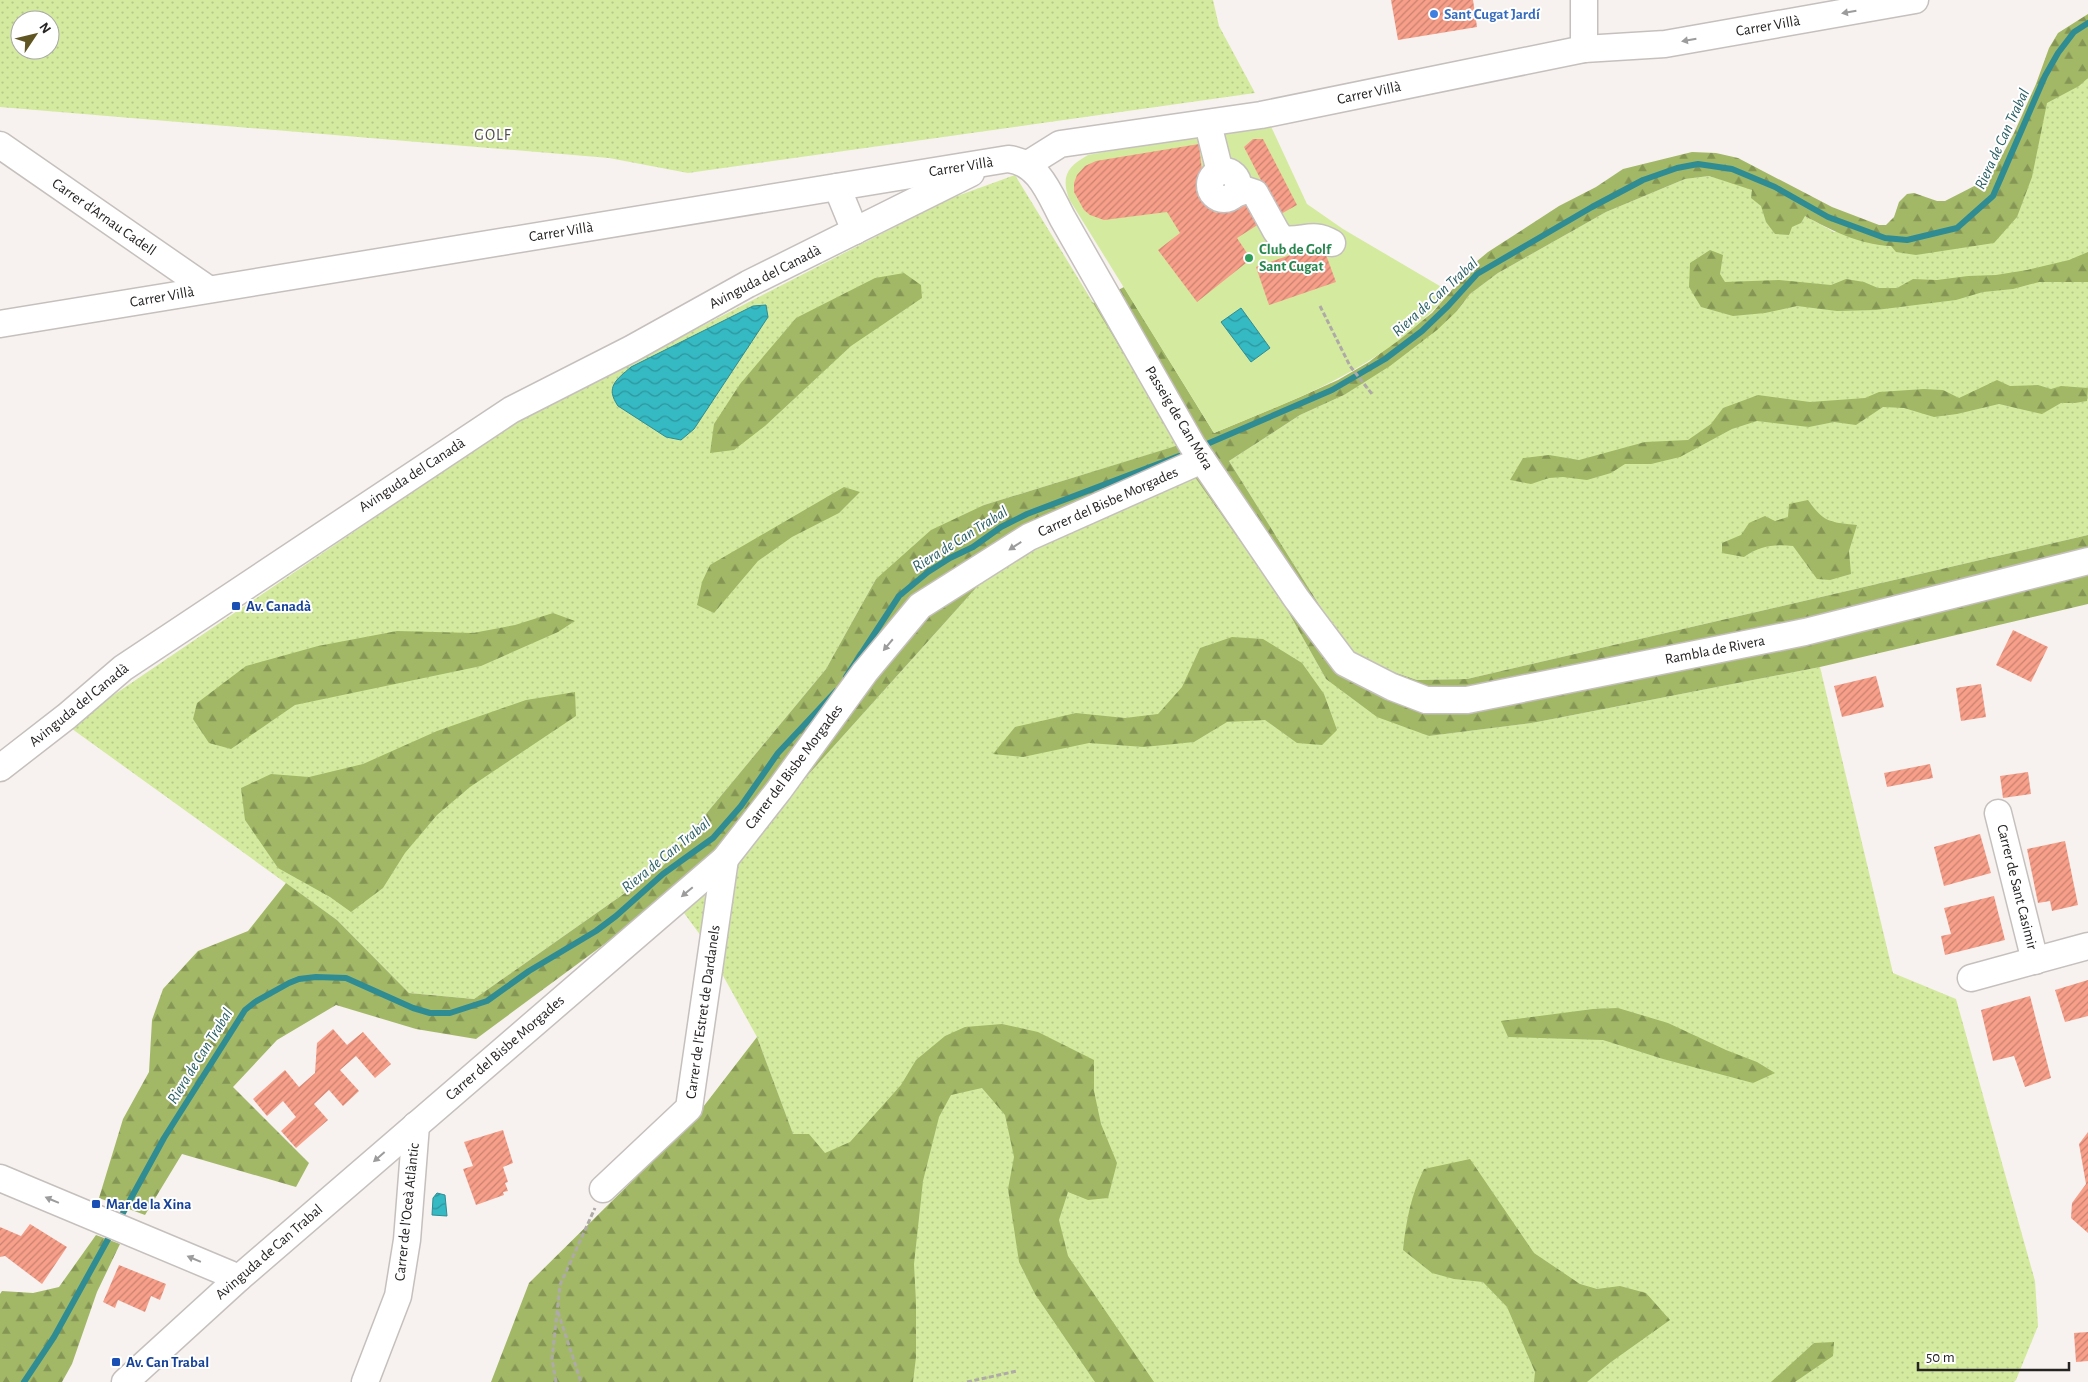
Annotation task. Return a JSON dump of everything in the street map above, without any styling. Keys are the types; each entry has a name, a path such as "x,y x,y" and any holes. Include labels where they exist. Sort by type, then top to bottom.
{"street":[{"path":"1584,0 1584,49"},
{"name":"Carrer Villà","path":"0,324 1008,159 1028,164 1060,144 1208,124 1584,49 1665,44 1915,0"},
{"path":"1208,124 1220,172 1228,172 1236,177 1238,186 1235,194 1246,190 1255,193 1276,232 1282,239 1294,241 1322,237 1332,243"},
{"name":"Carrer d'Arnau Cadell","path":"0,145 208,289"},
{"name":"Avinguda del Canadà","path":"0,768 67,716 123,668 511,410 631,349 748,284 992,162"},
{"name":"Passeig de Can Móra","path":"1028,164 1047,187 1063,219 1198,454 1296,598 1345,663"},
{"path":"837,187 855,231"},
{"name":"Carrer del Bisbe Morgades","path":"416,1125 725,859 779,790 865,672 920,606 1029,537 1198,454"},
{"name":"Rambla de Rivera","path":"1345,663 1392,687 1426,700 1467,700 1805,632 2088,562"},
{"name":"Carrer de Sant Casimir","path":"1998,813 2035,961"},
{"name":"Carrer de l'Estret de Dardanels","path":"603,1190 689,1108 725,859"},
{"path":"1971,978 2088,946"},
{"name":"Avinguda de Can Trabal","path":"125,1382 239,1278 416,1125"},
{"name":"Carrer de l'Oceà Atlàntic","path":"365,1382 398,1296 407,1240 416,1125"},
{"path":"0,1178 239,1278"}],"path":[{"path":"1320,306 1350,366 1372,394"},
{"path":"556,1382 552,1359 560,1285 603,1190"},
{"path":"558,1309 581,1382"},
{"path":"967,1382 1017,1371"}],"green space":[{"path":"0,0 1213,0 1219,26 1255,93 688,173 609,158 0,107"},
{"path":"2088,14 2088,78 2079,86 2047,103 2032,177 2017,217 1994,243 1916,255 1896,252 1891,246 1857,240 1805,216 1801,223 1792,227 1789,235 1775,234 1766,222 1761,206 1751,198 1752,190 1709,176 1685,179 1606,212 1498,273 1470,294 1457,311 1437,330 1390,366 1344,395 1300,415 1229,461 1345,646 1376,666 1417,680 1467,679 2088,535 2088,604 1820,667 1532,723 1429,736 1377,717 1326,679 1281,599 1194,476 993,569 684,913 671,895 476,1039 416,1029 336,1005 277,1040 233,1087 309,1163 296,1187 182,1154 145,1215 99,1198 123,1119 149,1072 152,1020 163,989 198,951 248,931 286,883 337,920 409,993 474,999 662,867 826,669 876,579 931,530 984,505 1179,445 1093,303 1124,287 1214,433 1338,380 1369,362 1432,313 1476,262 1488,252 1559,206 1596,187 1623,169 1692,152 1716,153 1738,158 1832,207 1879,225 1886,225 1894,217 1899,202 1907,194 1914,193 1937,201 1945,201 1990,178 2014,133 2036,84 2049,48 2058,33"},
{"path":"2088,33 2088,535 1467,679 1417,680 1376,666 1345,646 1229,461 1300,415 1344,395 1457,311 1470,294 1498,273 1606,212 1685,179 1709,176 1744,186 1789,207 1834,232 1965,230"},
{"name":"Club de Golf Sant Cugat","path":"1269,122 1307,204 1343,229 1450,292 1425,318 1398,341 1370,360 1310,392 1214,433 1069,199 1066,178 1071,168 1088,155"},
{"path":"1015,175 1180,445 984,505 876,579 826,669 662,867 474,999 409,993 337,920 68,726 514,423 949,199"},
{"path":"1710,250 1723,255 1720,274 1725,282 1779,280 1831,285 1846,279 1864,282 1878,288 1897,288 1913,279 1937,280 1996,275 2027,270 2069,260 2088,252 2088,282 2039,282 2013,289 1983,292 1956,300 1876,310 1837,311 1797,306 1765,313 1733,316 1701,307 1689,287 1690,263"},
{"path":"904,273 921,285 922,298 851,346 765,426 734,450 710,453 714,424 740,384 796,318 875,278"},
{"path":"1997,380 2010,386 2038,385 2051,389 2061,386 2088,388 2087,401 2061,403 2042,414 1999,404 1957,414 1934,417 1904,408 1883,407 1856,425 1834,422 1809,427 1757,421 1732,429 1680,457 1651,464 1625,464 1611,473 1587,480 1563,477 1549,478 1531,484 1510,480 1523,458 1549,455 1579,460 1645,442 1688,440 1711,424 1723,408 1758,395 1810,402 1865,398 1879,392 1924,389 1943,390 1959,398"},
{"path":"1194,476 1281,599 1326,679 1429,736 1532,723 1820,667 1893,973 1956,999 2035,1281 2038,1326 2014,1382 873,1382 793,1135 757,1037 701,936 684,913 993,569"},
{"path":"844,487 860,492 839,513 792,537 758,561 714,613 697,605 702,582 710,565"},
{"path":"1808,500 1828,520 1857,525 1849,551 1851,574 1830,580 1817,579 1793,546 1767,547 1756,550 1744,557 1722,553 1722,543 1741,535 1749,523 1765,516 1775,521 1788,517 1789,504"},
{"path":"553,613 575,621 558,632 481,666 295,705 231,749 209,743 193,719 197,703 246,666 318,646 397,631 473,633 515,625"},
{"path":"1232,637 1263,639 1302,663 1324,694 1337,730 1322,745 1297,743 1265,720 1227,722 1194,742 1144,747 1089,743 1023,757 993,754 1015,727 1076,713 1125,718 1158,714 1182,687 1200,648"},
{"path":"575,692 576,716 470,787 437,815 405,853 383,888 351,912 330,897 278,868 245,820 241,788 271,774 309,777 363,764 437,731 526,700"},
{"path":"1618,1008 1668,1023 1757,1062 1775,1073 1753,1083 1663,1059 1603,1040 1508,1037 1501,1021 1593,1009"},
{"path":"1002,1024 1038,1032 1094,1060 1094,1091 1101,1124 1117,1163 1108,1198 1088,1200 1068,1192 1059,1220 1068,1256 1154,1382 1095,1382 1035,1294 1019,1262 1008,1189 1014,1157 1005,1115 982,1088 951,1095 939,1117 923,1181 914,1264 916,1357 913,1382 491,1382 529,1283 690,1124 757,1037 793,1134 809,1134 825,1153 850,1142 901,1085 916,1060 945,1036 965,1027"},
{"path":"1470,1159 1534,1253 1580,1284 1597,1289 1620,1286 1646,1293 1670,1320 1611,1362 1587,1382 1534,1382 1535,1372 1507,1307 1483,1282 1454,1279 1432,1273 1403,1250 1410,1208 1424,1169"},
{"path":"96,1235 120,1244 97,1292 72,1364 62,1382 0,1382 0,1294 2,1291 33,1293 59,1287"},
{"path":"1834,1342 1833,1356 1795,1382 1771,1382 1814,1343"}],"water":[{"path":"766,305 768,317 694,429 681,440 666,437 618,406 612,394 612,389 617,380 631,367 753,306"},
{"path":"1241,308 1270,348 1251,362 1221,322"},
{"path":"437,1193 445,1195 447,1216 432,1215 433,1198"}],"building":[{"name":"Sant Cugat Jardí","path":"1391,0 1473,0 1477,27 1398,40"},
{"path":"1253,139 1263,139 1297,205 1279,215 1244,147"},
{"path":"1199,144 1205,198 1216,213 1245,198 1259,224 1237,238 1251,259 1197,302 1158,250 1180,233 1167,212 1104,220 1090,215 1084,210 1074,192 1074,183 1077,175 1085,166 1096,161"},
{"path":"1322,244 1336,282 1269,305 1256,267"},
{"path":"2013,630 2048,647 2031,682 1996,665"},
{"path":"1876,676 1884,707 1842,717 1834,686"},
{"path":"1981,684 1986,717 1961,721 1956,688"},
{"path":"1930,764 1933,778 1887,787 1884,773"},
{"path":"2028,772 2031,794 2003,798 2000,776"},
{"path":"1980,834 1991,873 1944,886 1934,847"},
{"path":"2065,841 2078,905 2052,911 2050,901 2038,903 2027,849"},
{"path":"1994,896 2005,940 1945,955 1941,936 1951,934 1944,908"},
{"path":"2088,980 2088,1016 2065,1022 2055,990"},
{"path":"2030,996 2051,1078 2025,1087 2014,1056 1993,1061 1981,1010"},
{"path":"333,1029 347,1045 363,1032 391,1064 375,1078 356,1056 340,1070 359,1091 343,1106 329,1090 314,1104 328,1120 296,1148 281,1131 296,1117 283,1101 267,1116 253,1099 285,1070 299,1087 315,1073 317,1043"},
{"path":"503,1130 513,1163 503,1167 508,1182 505,1183 508,1191 503,1192 504,1195 476,1205 463,1169 473,1166 464,1142"},
{"path":"2088,1132 2088,1233 2071,1218 2072,1203 2086,1184 2079,1144"},
{"path":"30,1224 67,1247 42,1284 5,1256 0,1257 0,1227 21,1236"},
{"path":"119,1265 166,1284 160,1300 151,1296 145,1312 118,1300 115,1308 103,1302"},
{"path":"2088,1332 2088,1361 2076,1362 2074,1333"}],"waterway":[{"name":"Riera de Can Trabal","path":"1200,447 1332,390 1385,359 1422,331 1477,274 1592,207 1643,180 1677,168 1698,164 1732,169 1775,187 1828,217 1885,238 1907,240 1957,228 1993,196 2045,76 2058,53 2074,32 2088,23"},
{"name":"Riera de Can Trabal","path":"846,677 899,596 928,572 950,558 973,547 1001,527 1027,514 1179,456"},
{"name":"Riera de Can Trabal","path":"118,1222 164,1138 245,1010 255,1002 289,983 299,979 316,977 346,978 413,1008 430,1013 450,1013 487,1001 529,971 596,931 616,916 663,874 713,838 741,806 778,753 836,691"},
{"name":"Riera de Can Trabal","path":"24,1382 54,1337 112,1232"}],"place":[{"name":"Sant Cugat Jardí","path":"1434,14"},
{"name":"Club de Golf Sant Cugat","path":"1249,258"},
{"name":"Av. Canadà","path":"236,606"},
{"name":"Mar de la Xina","path":"96,1204"},
{"name":"Av. Can Trabal","path":"116,1362"}],"district":[{"name":"GOLF","path":"493,135"}]}
